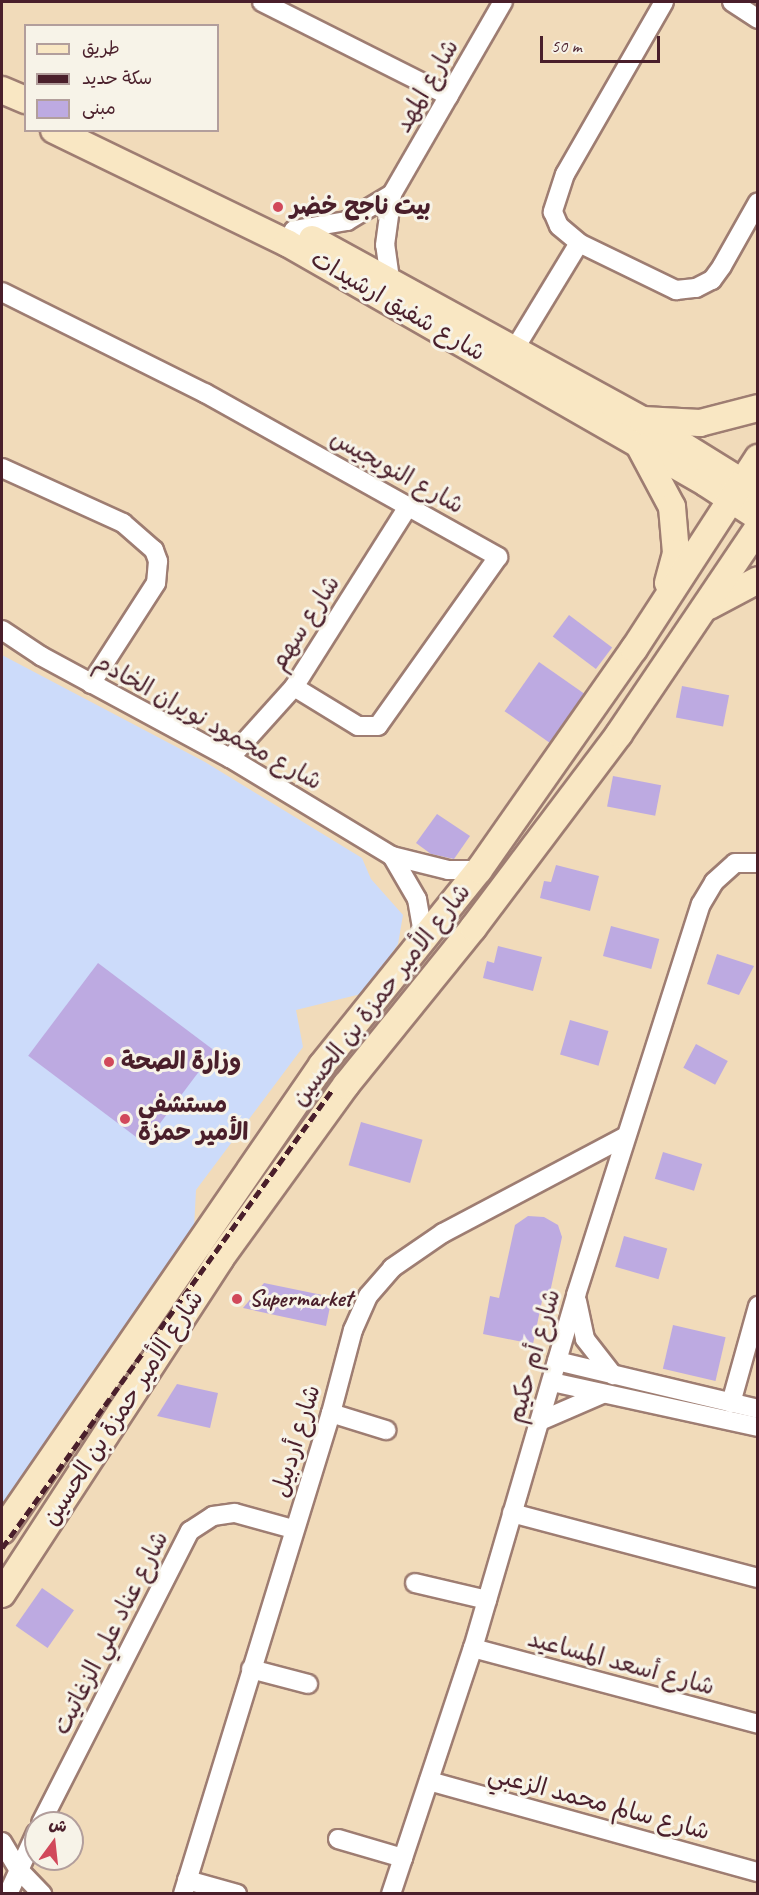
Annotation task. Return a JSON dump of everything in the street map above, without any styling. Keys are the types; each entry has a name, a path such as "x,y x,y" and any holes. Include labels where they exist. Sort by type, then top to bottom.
{"main road":[{"path":"2,90 24,99"},
{"path":"2,108 24,116"},
{"name":"شارع شفيق ارشيدات","path":"58,132 390,279 642,420 744,492"},
{"name":"شارع شفيق ارشيدات","path":"94,132 291,237 640,446 744,492"},
{"path":"642,420 700,423 758,408"},
{"path":"640,446 672,507 675,523 672,575 654,616"},
{"name":"شارع الأمير حمزة بن الحسين","path":"2,1531 322,1065 479,870 654,616 744,492 758,458"},
{"path":"744,492 758,517"},
{"name":"شارع الأمير حمزة بن الحسين","path":"2,1594 220,1259 346,1085 473,928 593,769 758,528"},
{"path":"702,611 758,580"}],"street":[{"path":"262,2 449,96"},
{"name":"شارع المهد","path":"390,279 385,245 393,194 503,2"},
{"path":"664,2 556,196 553,212 558,226 579,243 676,290 696,288 712,280 758,202"},
{"path":"732,2 758,19"},
{"name":"شارع المهد","path":"291,237 347,221 393,194"},
{"path":"514,350 579,243"},
{"name":"شارع النويجيس","path":"2,292 205,393 409,505 498,557 378,726 358,726 294,687"},
{"path":"2,468 123,523 154,550 158,561 156,583 91,684"},
{"name":"شارع سهم","path":"230,758 294,687 409,505"},
{"name":"شارع محمود نويران الخادم","path":"2,630 91,684 230,758 392,856 448,870 479,870"},
{"name":"شارع محمود نويران الخادم","path":"392,856 417,899 424,939"},
{"name":"شارع أم حكيم","path":"391,1893 473,1647 576,1295 701,904 714,882 735,863 758,863"},
{"name":"شارع أردبيل","path":"185,1887 293,1529 332,1413 353,1330 368,1296 392,1268 444,1233 626,1136"},
{"path":"576,1295 585,1339 613,1375"},
{"path":"731,1403 758,1306"},
{"path":"557,1361 758,1409"},
{"path":"552,1382 758,1427"},
{"path":"540,1420 602,1394"},
{"path":"332,1413 386,1430"},
{"name":"شارع عناد علي الزغاتيت","path":"47,1811 190,1531 213,1516 236,1513 293,1529"},
{"path":"512,1513 758,1578"},
{"path":"415,1583 487,1600"},
{"name":"شارع أسعد المساعيد","path":"473,1647 758,1724"},
{"path":"251,1669 308,1684"},
{"name":"شارع سالم محمد الزعبي","path":"429,1781 758,1872"},
{"path":"338,1839 403,1858"},
{"path":"2,1842 18,1869 42,1893"},
{"path":"8,1893 24,1857"},
{"path":"185,1887 237,1893"}],"shaded area":[{"name":"مستشفى الأمير حمزة","path":"2,655 205,762 362,858 371,879 403,915 398,944 365,993 296,1010 303,1047 196,1190 194,1229 2,1506"}],"building":[{"path":"569,615 612,647 596,669 553,637"},
{"path":"539,662 584,694 550,743 505,711"},
{"path":"682,686 729,695 723,727 676,717"},
{"path":"613,776 661,785 655,816 607,806"},
{"path":"437,814 470,836 454,859 431,854 416,843"},
{"path":"556,865 599,876 590,911 540,898 544,881 551,882"},
{"path":"611,926 659,939 651,969 603,956"},
{"path":"498,946 542,957 533,991 483,978 487,961 494,963"},
{"path":"717,954 754,966 739,995 707,984"},
{"path":"98,963 215,1051 145,1144 28,1056"},
{"path":"570,1020 608,1031 599,1066 560,1055"},
{"path":"696,1044 728,1061 715,1085 683,1068"},
{"path":"361,1122 423,1140 410,1183 349,1165"},
{"path":"663,1152 702,1164 694,1191 655,1179"},
{"path":"528,1216 544,1217 558,1225 562,1237 549,1297 543,1296 533,1344 483,1334 490,1296 499,1298 515,1225"},
{"path":"624,1236 667,1248 658,1279 615,1267"},
{"path":"264,1283 332,1297 326,1326 243,1308"},
{"path":"673,1325 726,1337 715,1381 663,1369"},
{"path":"177,1384 218,1393 210,1428 157,1416"},
{"path":"42,1588 74,1610 48,1648 16,1626"}],"railway":[{"path":"2,1548 332,1090"}],"place":[{"name":"بيت ناجح خضر","path":"278,207"},
{"name":"وزارة الصحة","path":"109,1062"},
{"name":"مستشفى الأمير حمزة","path":"125,1119"},
{"name":"Supermarket","path":"237,1299"}]}
